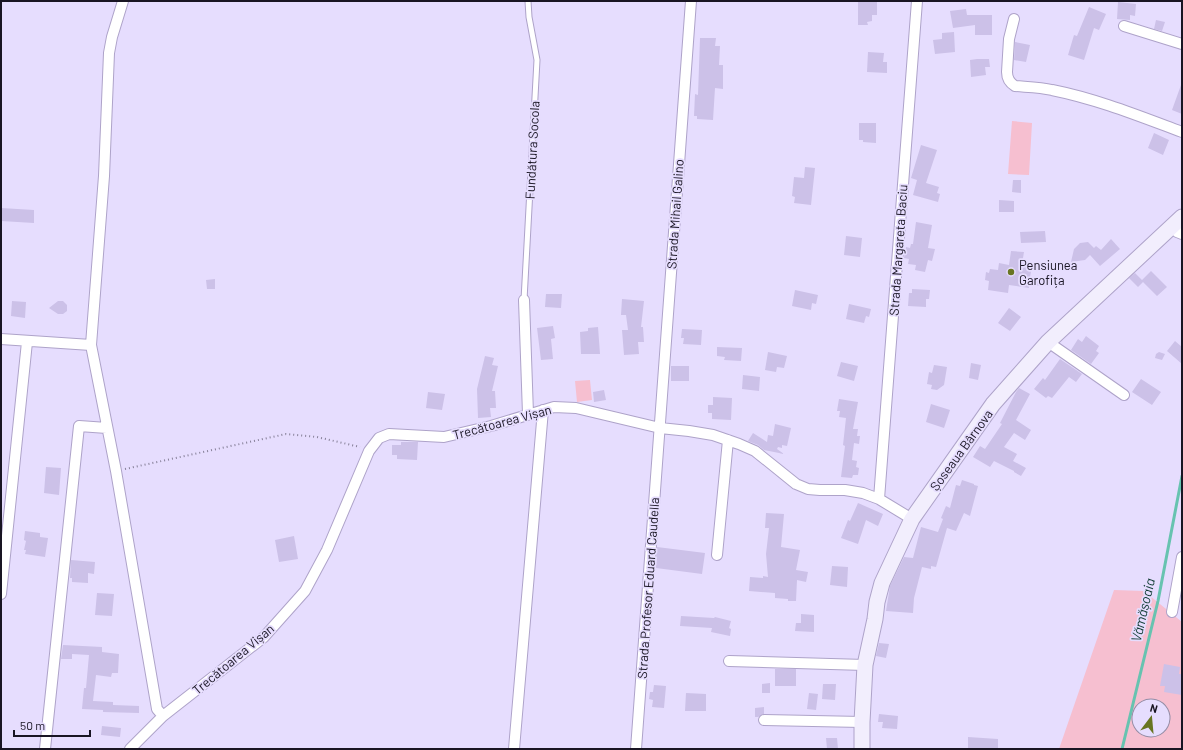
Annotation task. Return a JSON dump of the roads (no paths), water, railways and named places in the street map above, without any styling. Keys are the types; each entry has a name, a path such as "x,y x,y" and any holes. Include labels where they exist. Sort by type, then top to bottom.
{"main road":[{"name":"Șoseaua Bârnova","path":"862,749 865,665 882,583 912,519 993,404 1048,342 1179,226"}],"street":[{"path":"123,1 112,37 109,53 104,176 91,345 116,471 157,709 163,716"},
{"name":"Strada Mihail Galino","path":"660,428 691,1"},
{"name":"Strada Margareta Baciu","path":"879,499 917,1"},
{"path":"1014,19 1009,39 1007,77 1015,86 1051,89 1067,93 1118,108 1182,132"},
{"path":"1124,26 1182,44"},
{"path":"524,300 528,414"},
{"path":"1,339 91,345"},
{"path":"1,594 28,342"},
{"path":"1048,342 1124,395"},
{"name":"Trecătoarea Vișan","path":"130,749 163,716 264,637 306,591 327,550 369,451 379,438 389,434 444,437 491,426 554,407 576,408 660,428 701,433 728,440 755,451 796,484 808,489 845,490 863,493 879,499 912,519"},
{"path":"514,749 543,410"},
{"path":"45,749 79,426 108,428"},
{"name":"Strada Profesor Eduard Caudella","path":"636,749 660,428"},
{"path":"717,555 728,440"},
{"path":"1172,612 1180,575 1182,557"},
{"path":"730,662 865,665"},
{"path":"764,720 862,722"}],"lane":[{"name":"Fundătura Socola","path":"524,300 537,60 529,17 528,1"}],"waterway":[{"name":"Vămășoaia","path":"1122,749 1158,601 1182,476"}],"place":[{"name":"Pensiunea Garofița","path":"1011,272"}]}
